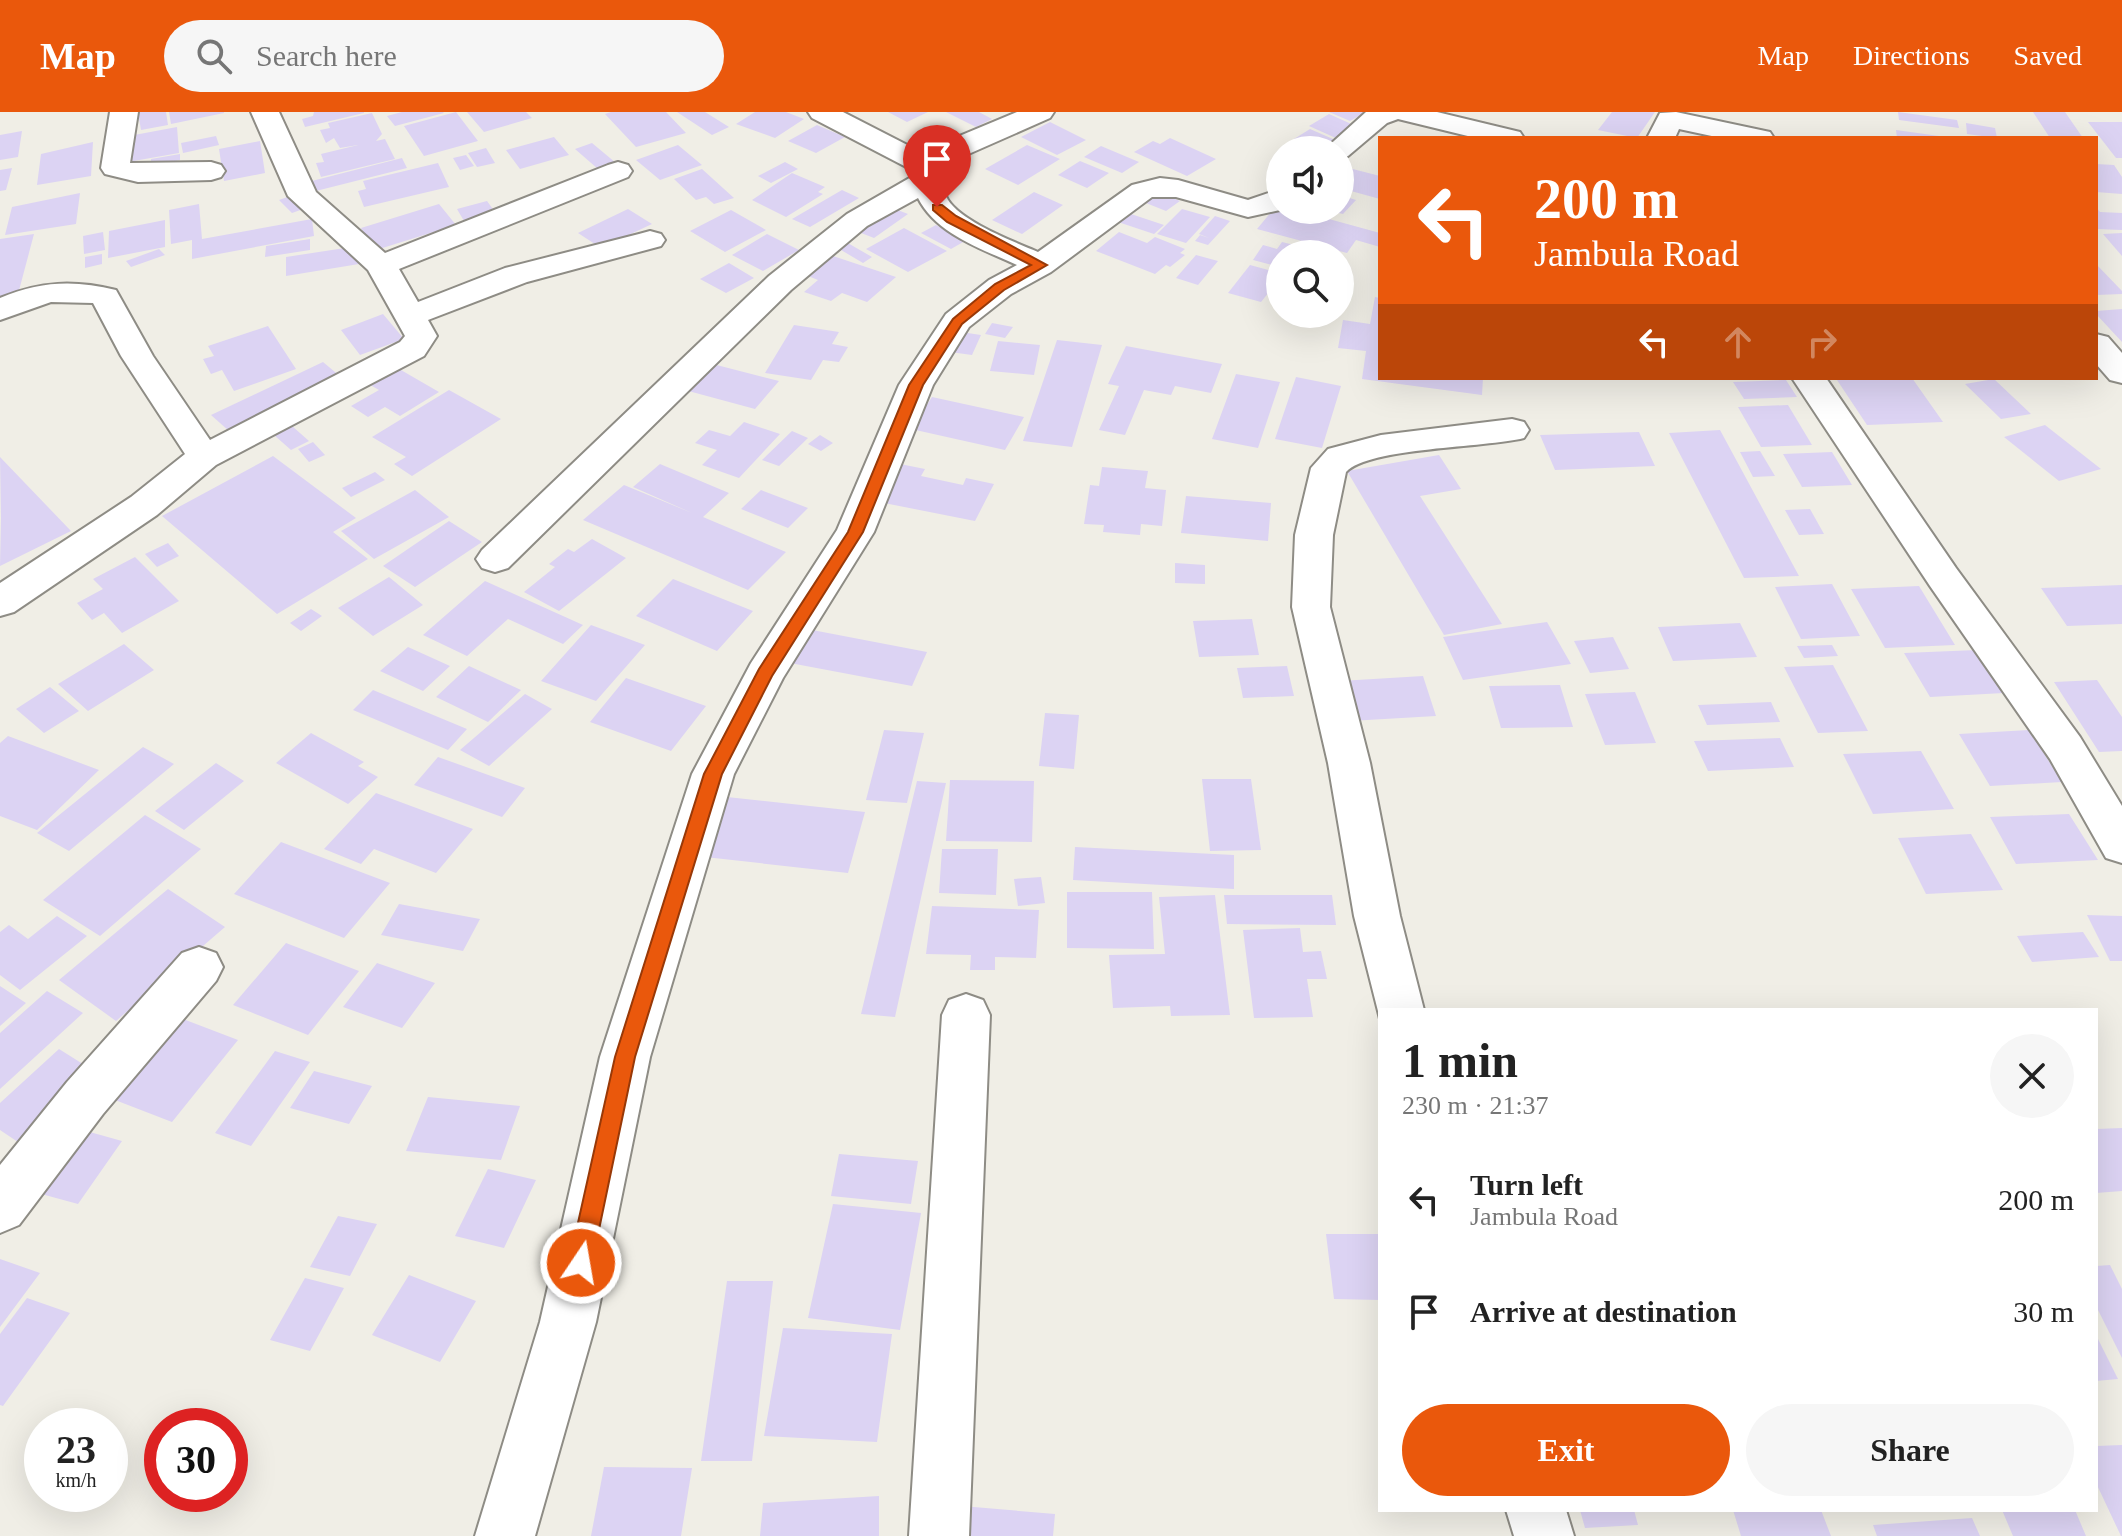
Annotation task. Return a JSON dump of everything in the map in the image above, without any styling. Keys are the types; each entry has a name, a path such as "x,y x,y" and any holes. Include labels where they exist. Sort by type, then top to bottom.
{"street":[{"path":"124,112 115,168 138,173 211,171"},
{"path":"0,602 144,506 204,457 412,349 421,336 381,265 303,196 265,112"},
{"path":"822,112 927,172"},
{"path":"1040,112 933,157 927,172 930,193 937,207 951,219 1040,265"},
{"path":"1354,136 1377,117 1392,112"},
{"path":"1403,112 1502,136"},
{"path":"1668,123 1748,136"},
{"path":"381,265 618,171"},
{"path":"495,559 780,283 857,220 927,172"},
{"path":"505,1536 568,1322 625,1057 713,774 765,673 855,532 916,385 957,321 1000,287 1040,265 1142,191 1156,185 1182,187 1245,210 1266,208"},
{"path":"411,316 516,275 650,240"},
{"path":"0,310 23,298 64,291 105,297 137,356 204,457"},
{"path":"2098,346 2122,373"},
{"path":"1810,380 1943,577 2065,748 2122,845"},
{"path":"1400,1008 1377,916 1349,763 1311,607 1314,535 1329,468 1340,457 1381,446 1512,430"},
{"path":"0,1207 85,1098 199,967"},
{"path":"939,1536 966,1015"},
{"path":"1537,1512 1544,1536"}],"building":[{"path":"138,112 166,112 168,125 141,130"},
{"path":"169,112 224,112 224,113 171,124"},
{"path":"314,112 364,113 305,127 302,119 313,116"},
{"path":"402,112 444,113 395,126 387,116"},
{"path":"456,112 478,141 424,156 404,126"},
{"path":"467,112 526,112 532,118 484,132"},
{"path":"666,112 686,133 636,147 605,114"},
{"path":"677,112 705,112 729,127 712,135"},
{"path":"755,112 786,112 804,119 775,138 736,124"},
{"path":"888,112 928,112 907,122"},
{"path":"946,112 979,112 992,119 976,127"},
{"path":"1329,112 1366,112 1350,121"},
{"path":"1612,112 1655,112 1638,136 1598,130"},
{"path":"1898,112 1957,120 1959,128 1899,120"},
{"path":"2033,112 2065,112 2082,136 2049,136"},
{"path":"372,113 382,134 376,141 385,139 395,159 321,177 316,163 324,162 321,154 358,145 340,148 334,138 326,143 320,130 330,128 328,123"},
{"path":"1329,114 1358,127 1343,136 1331,136 1309,126"},
{"path":"1050,122 1086,140 1057,155 1021,137"},
{"path":"2088,122 2122,122 2122,158 2116,158"},
{"path":"1966,123 1995,128 1997,136 1982,136 1967,134"},
{"path":"817,125 845,137 816,153 788,141"},
{"path":"177,127 179,153 128,162 129,136"},
{"path":"1310,129 1326,136 1299,136"},
{"path":"1896,130 1939,136 1897,136"},
{"path":"22,131 18,157 0,160 0,135"},
{"path":"216,136 219,145 183,153 181,143"},
{"path":"554,137 569,155 520,169 506,150"},
{"path":"1170,138 1216,159 1187,176 1134,152 1153,141 1160,144"},
{"path":"260,141 265,173 224,181 219,149"},
{"path":"93,142 91,176 37,185 41,154"},
{"path":"592,143 616,163 598,169 575,149"},
{"path":"678,145 702,165 660,180 636,160"},
{"path":"1027,145 1060,159 1018,185 985,169"},
{"path":"1101,146 1139,162 1122,173 1084,157"},
{"path":"486,148 495,163 477,167 468,153"},
{"path":"180,154 180,160 151,166 151,159"},
{"path":"466,155 474,166 460,170 453,158"},
{"path":"402,158 407,168 308,193 304,183"},
{"path":"1080,161 1109,173 1087,188 1058,175"},
{"path":"785,162 798,169 771,183 758,176"},
{"path":"438,163 449,187 364,207 358,191 366,189 363,181"},
{"path":"2098,164 2114,165 2122,177 2122,194 2098,192"},
{"path":"12,168 6,190 0,191 0,170"},
{"path":"702,169 734,198 714,204 706,197 696,200 674,179"},
{"path":"1354,169 1378,175 1378,198 1354,192"},
{"path":"792,173 825,187 818,192 823,194 786,217 752,200"},
{"path":"1151,189 1180,201 1166,211 1136,199"},
{"path":"842,190 859,198 810,227 792,219"},
{"path":"1034,192 1063,205 1022,234 992,220"},
{"path":"80,193 76,224 5,235 12,207"},
{"path":"296,194 309,207 292,213 279,200"},
{"path":"487,201 495,212 464,221 457,209"},
{"path":"199,204 202,239 312,219 314,236 192,259 192,240 171,244 169,210"},
{"path":"439,204 456,225 376,250 361,228"},
{"path":"890,207 908,214 874,238 856,231"},
{"path":"628,209 652,224 601,248 578,233"},
{"path":"1182,209 1210,217 1186,243 1157,234"},
{"path":"731,210 766,230 725,252 690,231"},
{"path":"2098,210 2122,213 2122,230 2098,229"},
{"path":"1125,212 1164,225 1154,234 1115,221"},
{"path":"1215,216 1230,221 1208,245 1195,241 1200,235 1209,238 1199,234"},
{"path":"1266,218 1266,224 1347,224 1378,232 1378,246 1356,240 1354,243 1354,240 1298,240 1257,229"},
{"path":"165,220 165,247 108,258 109,231"},
{"path":"936,225 965,241 951,249 921,233"},
{"path":"904,228 947,251 908,272 866,249"},
{"path":"103,232 105,250 84,254 83,236"},
{"path":"1119,232 1147,243 1155,237 1185,249 1180,253 1185,255 1155,274 1096,251"},
{"path":"2122,233 2122,256 2103,234"},
{"path":"34,234 17,298 0,300 0,239"},
{"path":"767,234 799,250 763,271 732,255"},
{"path":"310,239 310,250 265,257 266,246"},
{"path":"846,242 872,257 863,263 836,247"},
{"path":"1263,245 1266,246 1266,263 1253,260"},
{"path":"358,246 359,264 286,276 286,257"},
{"path":"159,249 165,255 131,267 126,261"},
{"path":"102,254 102,264 85,268 85,257"},
{"path":"1196,255 1218,261 1198,285 1176,278"},
{"path":"833,256 896,277 867,302 842,293 831,301 804,292 818,280 808,276"},
{"path":"729,263 754,278 726,293 700,279"},
{"path":"1250,265 1266,269 1266,296 1261,302 1228,293"},
{"path":"2098,266 2122,291 2122,294 2098,295"},
{"path":"1375,297 1378,298 1378,380 1483,380 1482,395 1362,379 1366,351 1338,348 1342,328 1354,328 1354,322 1370,324"},
{"path":"2122,309 2122,342 2098,316 2098,311"},
{"path":"383,314 404,339 360,355 341,330"},
{"path":"992,323 1013,327 1005,338 985,334"},
{"path":"794,325 839,332 832,344 848,347 839,362 823,360 811,380 765,373"},
{"path":"268,326 296,369 234,391 222,370 211,374 203,359 214,356 208,346"},
{"path":"961,332 981,335 972,355 950,352"},
{"path":"1057,340 1102,345 1072,447 1023,441"},
{"path":"998,341 1040,345 1034,375 990,371"},
{"path":"1126,346 1222,364 1211,393 1175,386 1171,395 1144,390 1125,435 1099,430 1119,386 1108,384"},
{"path":"323,362 341,377 229,431 211,415"},
{"path":"705,362 779,381 755,409 681,389"},
{"path":"394,366 439,392 400,416 385,407 368,417 351,406 379,390 365,382"},
{"path":"1236,374 1280,382 1258,448 1212,439"},
{"path":"1296,377 1341,386 1322,448 1275,439"},
{"path":"1786,380 1797,397 1744,399 1733,382"},
{"path":"1837,380 1913,380 1943,422 1867,425"},
{"path":"1995,380 2031,414 2001,419 1965,384"},
{"path":"449,390 501,419 412,476 394,464 406,457 372,437"},
{"path":"932,397 1024,417 1005,450 911,429"},
{"path":"1788,405 1812,445 1761,447 1738,407"},
{"path":"744,422 780,434 739,478 702,465 717,450 695,443 709,430 730,436"},
{"path":"2045,425 2101,469 2059,481 2004,437"},
{"path":"292,426 309,441 291,450 274,435"},
{"path":"1720,430 1799,576 1744,578 1669,433"},
{"path":"792,431 808,438 779,466 762,460"},
{"path":"1639,432 1655,466 1555,470 1540,435"},
{"path":"820,435 833,443 821,451 808,444"},
{"path":"313,442 325,455 309,462 298,449"},
{"path":"1760,451 1775,476 1753,477 1740,452"},
{"path":"1832,452 1852,485 1802,487 1783,454"},
{"path":"1439,455 1461,489 1420,496 1502,624 1444,635 1347,471"},
{"path":"273,456 356,518 333,532 368,559 277,614 162,516"},
{"path":"0,457 71,531 0,566 1,518"},
{"path":"660,464 729,493 703,517 786,552 748,590 583,520 624,485 692,513 633,487"},
{"path":"900,464 925,469 921,476 963,485 966,478 994,484 975,521 874,501"},
{"path":"1102,467 1148,471 1145,488 1166,490 1162,526 1141,524 1140,535 1103,532 1104,525 1084,524 1090,485 1099,486"},
{"path":"375,472 385,480 351,497 342,488"},
{"path":"415,490 449,517 374,559 341,531"},
{"path":"761,490 808,508 788,528 741,509"},
{"path":"1186,496 1271,503 1268,541 1181,533"},
{"path":"1810,509 1824,534 1799,535 1785,510"},
{"path":"449,521 482,542 415,587 383,566"},
{"path":"592,539 626,558 559,611 524,592 555,567 549,564 568,549 574,552"},
{"path":"168,543 179,556 157,567 145,554"},
{"path":"135,557 179,601 122,633 104,613 92,620 77,603 103,589 93,579"},
{"path":"1175,563 1205,565 1205,584 1175,583"},
{"path":"389,577 423,605 373,636 338,608"},
{"path":"673,579 753,611 717,651 636,616"},
{"path":"485,581 583,625 563,644 508,619 467,656 423,635"},
{"path":"1832,584 1860,636 1801,639 1775,587"},
{"path":"2122,585 2122,624 2067,626 2041,588"},
{"path":"1919,586 1955,645 1885,648 1851,589"},
{"path":"311,609 322,616 301,631 290,623"},
{"path":"1252,619 1259,655 1199,657 1193,621"},
{"path":"1547,622 1571,664 1463,680 1443,637"},
{"path":"1740,623 1757,657 1673,661 1658,627"},
{"path":"591,625 645,645 596,701 541,681"},
{"path":"807,629 927,652 912,686 790,663"},
{"path":"1613,637 1629,669 1590,673 1574,641"},
{"path":"124,644 154,670 88,711 58,684"},
{"path":"1832,645 1838,656 1804,658 1797,646"},
{"path":"408,647 450,666 423,691 380,671"},
{"path":"1977,650 2004,693 1930,697 1904,653"},
{"path":"1833,665 1868,731 1818,733 1784,667"},
{"path":"469,666 521,690 488,722 436,697"},
{"path":"1287,666 1294,696 1243,698 1237,668"},
{"path":"1423,676 1436,716 1350,721 1340,681"},
{"path":"626,678 706,706 671,751 590,722"},
{"path":"2097,680 2122,717 2122,751 2099,752 2054,682"},
{"path":"1560,685 1573,727 1501,728 1489,686"},
{"path":"50,687 79,711 44,733 16,709"},
{"path":"373,690 467,729 448,750 353,710"},
{"path":"1635,692 1656,743 1605,745 1585,694"},
{"path":"525,694 552,709 489,766 460,750"},
{"path":"1771,702 1780,722 1707,725 1698,705"},
{"path":"1045,713 1079,715 1074,769 1039,766"},
{"path":"884,730 924,733 907,803 866,800"},
{"path":"2029,730 2062,782 1990,786 1959,734"},
{"path":"311,733 364,762 358,766 378,777 348,804 276,763"},
{"path":"8,736 99,770 37,830 0,816 0,743"},
{"path":"1780,738 1794,767 1708,771 1694,741"},
{"path":"143,747 174,764 69,851 37,833"},
{"path":"1921,751 1954,809 1873,814 1843,754"},
{"path":"438,757 525,788 502,817 414,785"},
{"path":"216,763 244,781 184,830 155,811"},
{"path":"1202,779 1251,779 1261,850 1210,851"},
{"path":"950,780 1034,781 1032,842 946,841"},
{"path":"917,781 946,783 895,1017 861,1014"},
{"path":"376,793 473,829 436,873 374,849 361,864 324,849"},
{"path":"727,797 865,812 848,873 705,857"},
{"path":"2069,814 2098,860 2016,864 1990,817"},
{"path":"145,815 201,849 100,936 43,900"},
{"path":"1971,834 2003,890 1926,894 1898,838"},
{"path":"281,842 390,883 344,938 234,894"},
{"path":"1075,847 1234,855 1234,889 1073,880"},
{"path":"942,849 998,849 996,895 939,893"},
{"path":"1041,877 1045,903 1018,906 1014,879"},
{"path":"168,889 225,927 116,1021 59,980"},
{"path":"1067,892 1152,892 1154,949 1067,948"},
{"path":"1215,895 1230,1015 1171,1016 1170,1006 1113,1008 1109,955 1165,954 1159,897"},
{"path":"1224,895 1332,895 1336,925 1227,924"},
{"path":"399,904 480,919 463,951 381,935"},
{"path":"932,906 1039,910 1036,958 995,957 995,970 970,970 971,955 926,954"},
{"path":"2087,915 2122,916 2122,961 2110,961"},
{"path":"57,916 87,936 20,990 0,975 0,932 9,925 28,939"},
{"path":"1300,928 1303,952 1321,951 1327,979 1307,979 1313,1017 1254,1018 1243,930"},
{"path":"2083,932 2099,957 2032,962 2017,936"},
{"path":"286,943 359,971 308,1035 233,1005"},
{"path":"377,963 435,983 402,1028 343,1007"},
{"path":"0,986 26,1003 0,1026"},
{"path":"47,991 83,1013 0,1089 0,1033"},
{"path":"183,1019 238,1040 172,1122 115,1100"},
{"path":"59,1049 94,1071 18,1142 0,1130 0,1103"},
{"path":"275,1051 310,1062 251,1146 215,1133"},
{"path":"314,1071 372,1086 349,1124 290,1108"},
{"path":"428,1097 520,1106 501,1160 406,1151"},
{"path":"2122,1128 2122,1191 2098,1193 2098,1129"},
{"path":"79,1129 122,1141 78,1204 34,1192"},
{"path":"839,1154 918,1161 911,1204 831,1196"},
{"path":"488,1169 536,1180 504,1248 455,1236"},
{"path":"833,1204 921,1213 900,1330 808,1318"},
{"path":"338,1216 377,1224 350,1276 310,1267"},
{"path":"1326,1234 1378,1234 1378,1300 1334,1299"},
{"path":"0,1259 40,1273 0,1327"},
{"path":"2110,1265 2122,1289 2122,1358 2098,1310 2098,1266"},
{"path":"409,1275 476,1301 440,1362 372,1335"},
{"path":"305,1278 344,1288 310,1351 270,1340"},
{"path":"727,1281 773,1281 752,1461 701,1461"},
{"path":"27,1298 70,1313 3,1406 0,1405 0,1334"},
{"path":"783,1328 892,1334 877,1442 764,1436"},
{"path":"2098,1339 2118,1379 2098,1381"},
{"path":"2122,1445 2122,1536 2098,1487 2098,1446"},
{"path":"604,1467 692,1468 681,1536 591,1536"},
{"path":"879,1496 879,1536 760,1536 763,1503"},
{"path":"962,1506 1055,1514 1053,1536 959,1536"},
{"path":"1581,1512 1635,1512 1638,1525 1585,1528"},
{"path":"1734,1512 1822,1512 1831,1536 1741,1536"},
{"path":"2003,1512 2076,1512 2086,1536 2013,1536"},
{"path":"1972,1518 1980,1536 1877,1536 1873,1525"}],"route":[{"path":"581,1263 625,1057 713,774 765,673 855,532 916,385 957,321 1000,287 1040,265 951,219 937,207"}]}
